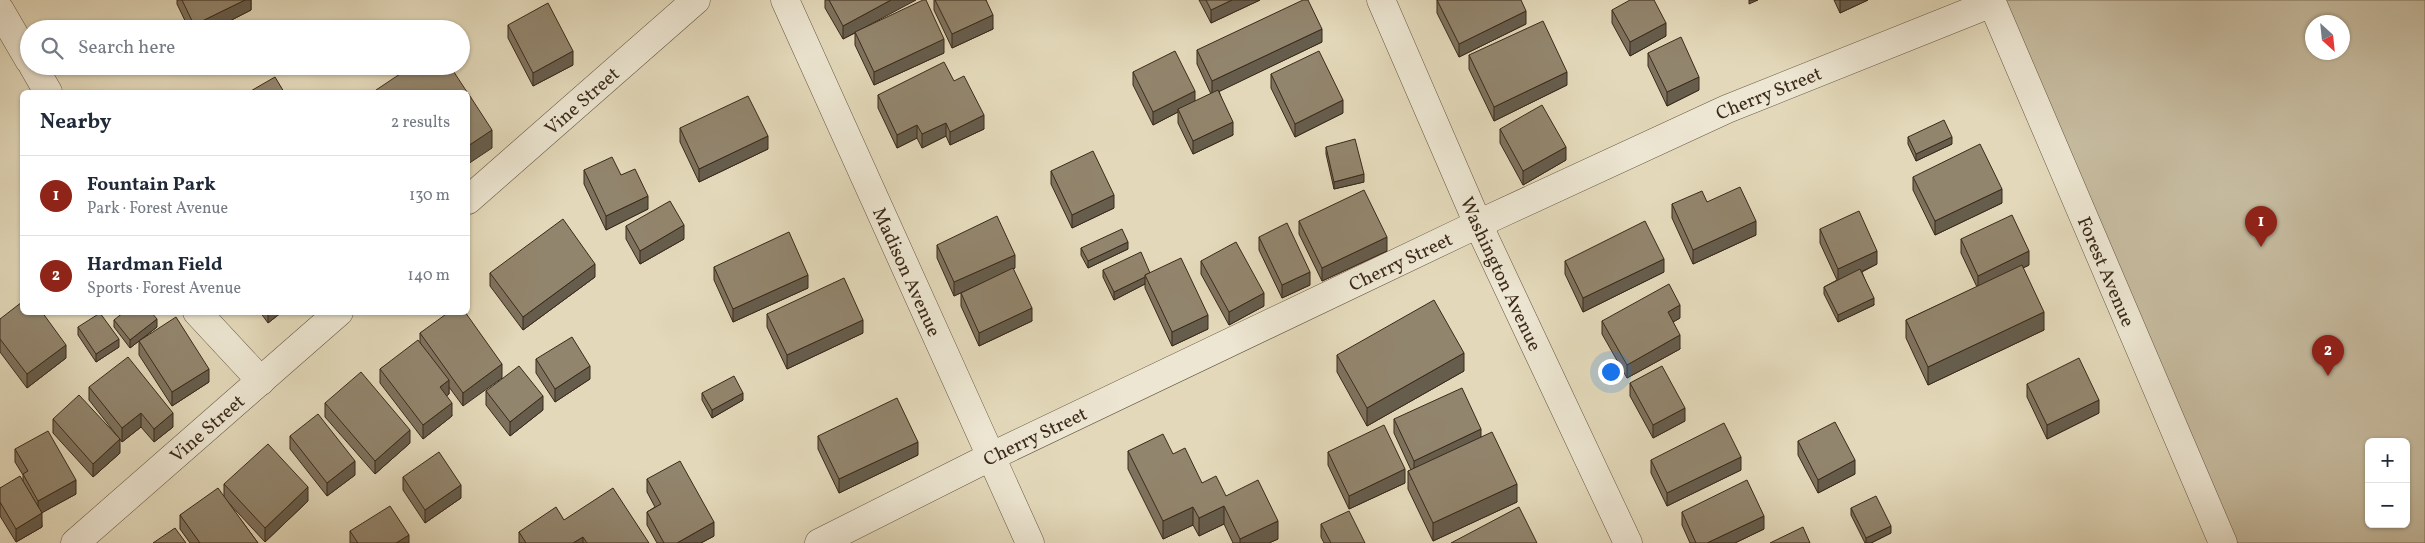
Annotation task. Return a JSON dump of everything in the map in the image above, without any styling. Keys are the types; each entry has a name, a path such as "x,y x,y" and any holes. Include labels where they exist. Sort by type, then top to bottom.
{"street":[{"name":"Vine Street","path":"470,198 696,0"},
{"name":"Madison Avenue","path":"785,0 1030,543"},
{"name":"Washington Avenue","path":"1381,0 1478,224 1628,543"},
{"name":"Cherry Street","path":"818,543 990,457 1478,224 1727,109 1991,2"},
{"name":"Forest Avenue","path":"1991,2 2223,543"},
{"path":"0,10 20,44"},
{"path":"38,75 47,90"},
{"path":"200,315 261,381"},
{"name":"Vine Street","path":"75,543 336,315"}],"shaded area":[{"path":"1991,0 2425,0 2425,543 2223,543"}],"building":[{"path":"182,0 245,0 204,20 192,20"},
{"path":"829,0 891,0 843,26"},
{"path":"926,0 944,39 874,72 855,32"},
{"path":"935,0 986,0 993,15 952,34"},
{"path":"1206,0 1232,0 1211,10"},
{"path":"1303,0 1308,0 1322,29 1212,81 1197,50"},
{"path":"1437,0 1521,0 1526,11 1459,44"},
{"path":"1630,0 1654,0 1666,23 1630,42 1612,10"},
{"path":"548,3 573,51 533,73 508,25"},
{"path":"1543,21 1567,72 1494,107 1469,55"},
{"path":"1681,37 1699,77 1667,92 1648,53"},
{"path":"1175,51 1195,91 1153,112 1133,72"},
{"path":"1319,51 1343,100 1295,124 1271,74"},
{"path":"944,62 954,81 964,76 984,115 950,132 946,123 922,134 917,125 897,135 878,95"},
{"path":"398,75 456,75 466,90 376,90"},
{"path":"275,77 283,90 252,90"},
{"path":"1218,90 1233,122 1193,141 1178,109"},
{"path":"470,96 492,130 470,145"},
{"path":"748,96 768,136 699,169 680,128"},
{"path":"1542,105 1566,147 1523,171 1500,129"},
{"path":"1944,120 1952,137 1916,154 1908,137"},
{"path":"1355,139 1364,174 1334,182 1326,147"},
{"path":"1980,144 2002,189 1935,221 1913,177"},
{"path":"1093,151 1114,195 1072,215 1051,171"},
{"path":"612,157 621,175 635,169 648,196 606,216 584,170"},
{"path":"1740,187 1756,221 1693,250 1672,204 1702,191 1707,202"},
{"path":"1364,190 1387,237 1322,268 1299,221"},
{"path":"670,201 684,225 640,251 626,226"},
{"path":"1859,211 1877,251 1838,269 1820,229"},
{"path":"2012,215 2029,251 1978,276 1961,239"},
{"path":"997,216 1015,255 954,282 937,245"},
{"path":"563,219 595,264 523,317 490,273"},
{"path":"1645,221 1664,259 1583,298 1565,261"},
{"path":"1287,223 1310,272 1282,285 1259,237"},
{"path":"1122,229 1128,242 1088,261 1081,248"},
{"path":"789,232 808,275 733,309 714,267"},
{"path":"1236,242 1264,293 1229,312 1201,261"},
{"path":"1141,252 1150,273 1114,292 1103,270"},
{"path":"1181,258 1208,315 1172,332 1145,275"},
{"path":"2022,265 2044,312 1928,367 1906,320"},
{"path":"1013,268 1032,308 979,333 961,293"},
{"path":"1860,269 1874,298 1838,315 1824,287"},
{"path":"844,278 863,320 787,355 767,314"},
{"path":"1669,284 1680,305 1668,312 1680,335 1627,365 1602,321"},
{"path":"1434,300 1464,353 1367,408 1337,355"},
{"path":"20,304 20,315 44,315 66,345 27,374 0,339 0,319"},
{"path":"97,315 101,315 119,339 96,354 78,327"},
{"path":"120,315 154,315 157,319 130,340 114,320"},
{"path":"445,315 467,315 502,364 463,393 420,333"},
{"path":"176,317 209,369 172,392 139,341"},
{"path":"572,337 590,366 555,389 536,359"},
{"path":"418,340 449,380 440,387 452,403 423,425 380,369"},
{"path":"128,357 173,413 154,429 141,413 122,428 89,387"},
{"path":"2079,358 2099,400 2047,425 2027,384"},
{"path":"519,366 543,396 510,422 486,391"},
{"path":"1662,366 1685,408 1653,425 1630,383"},
{"path":"361,372 410,430 375,461 325,403"},
{"path":"734,376 743,393 712,410 702,393"},
{"path":"1462,388 1481,429 1414,461 1394,419"},
{"path":"79,395 120,439 93,464 53,419"},
{"path":"897,398 918,442 839,479 818,436"},
{"path":"318,414 355,461 327,483 290,436"},
{"path":"1835,422 1855,460 1818,480 1798,441"},
{"path":"1724,423 1741,457 1667,493 1651,460"},
{"path":"1384,425 1405,469 1349,496 1328,452"},
{"path":"48,431 76,480 38,501 23,474 28,471 15,449"},
{"path":"1492,432 1517,484 1433,523 1408,471"},
{"path":"1163,434 1173,454 1185,448 1202,483 1216,476 1226,496 1258,480 1278,521 1240,539 1224,506 1199,518 1193,507 1163,521 1128,451"},
{"path":"268,444 308,487 265,528 224,484"},
{"path":"439,452 461,485 425,510 403,477"},
{"path":"680,461 714,522 677,543 664,543 647,512 661,504 647,479"},
{"path":"20,476 42,513 16,529 0,502 0,488"},
{"path":"1747,480 1764,516 1707,543 1696,543 1682,512"},
{"path":"218,488 258,543 200,543 180,515"},
{"path":"613,488 649,543 587,543 583,537 573,543 526,543 519,532 556,507 564,520"},
{"path":"1876,496 1891,526 1866,538 1851,508"},
{"path":"390,506 409,535 396,543 358,543 350,531"},
{"path":"1519,507 1537,543 1451,543"},
{"path":"1349,511 1365,543 1331,543 1321,524"},
{"path":"1803,527 1810,543 1770,543"},
{"path":"175,528 186,543 153,543"}],"place":[{"name":"Fountain Park","path":"2261,247"},
{"name":"Hardman Field","path":"2328,376"}]}
